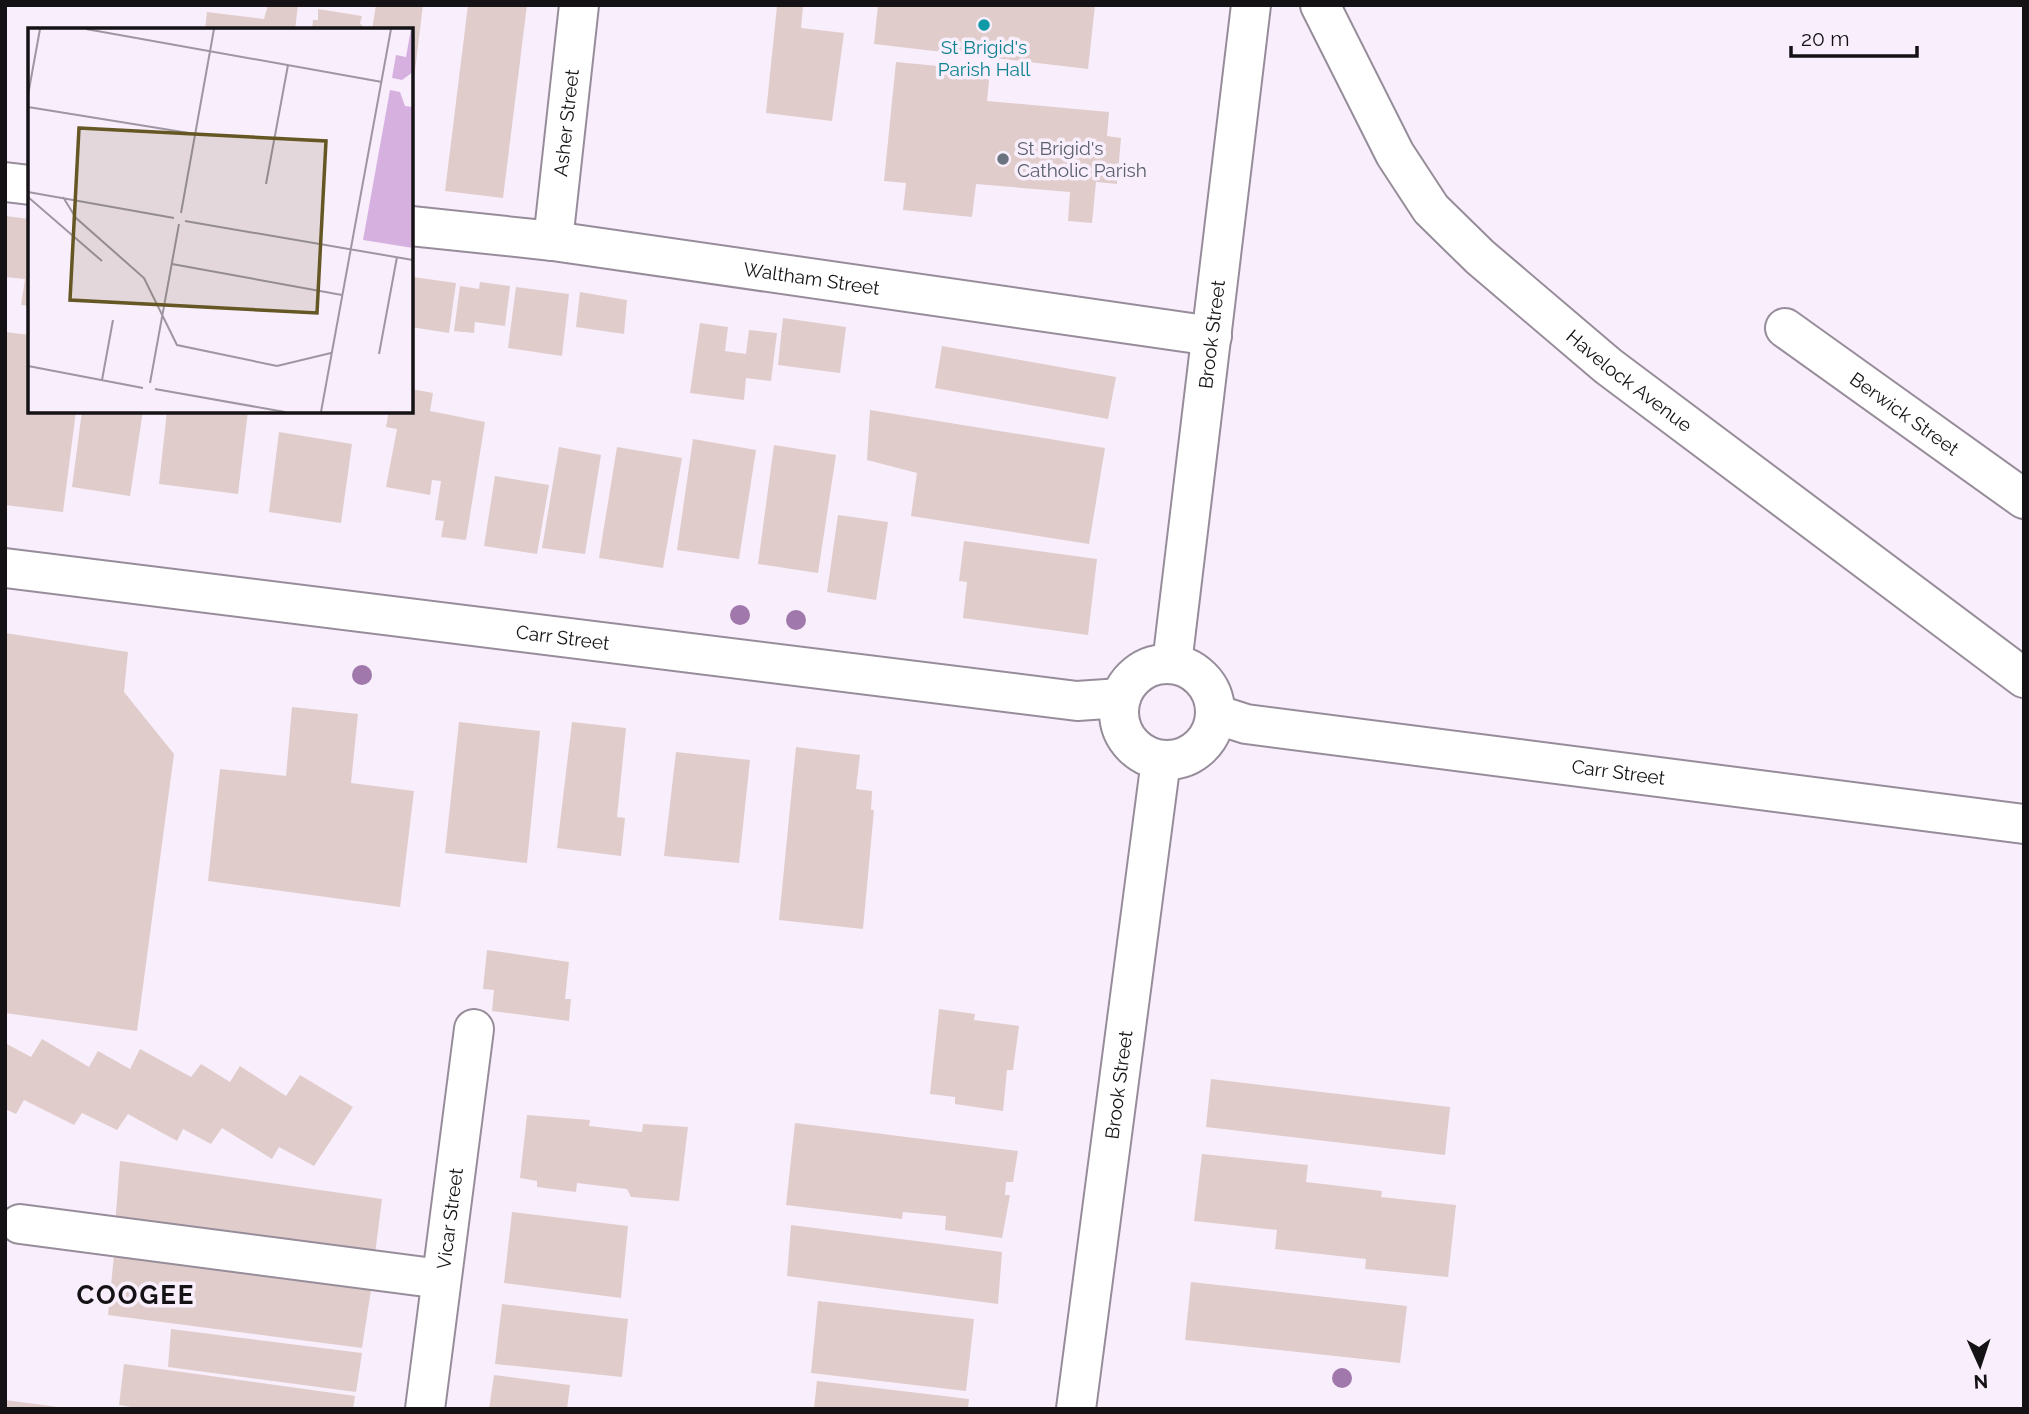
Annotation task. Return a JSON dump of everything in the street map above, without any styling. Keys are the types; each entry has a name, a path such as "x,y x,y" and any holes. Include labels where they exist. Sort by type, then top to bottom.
{"street":[{"name":"Asher Street","path":"553,241 579,5"},
{"name":"Brook Street","path":"1172,664 1251,5"},
{"name":"Havelock Avenue","path":"1320,5 1395,154 1431,209 1480,257 1608,366 2024,678"},
{"path":"5,182 28,185"},
{"name":"Waltham Street","path":"413,226 553,241 1212,337"},
{"name":"Berwick Street","path":"1785,328 2024,499"},
{"name":"Carr Street","path":"5,568 1063,700 1121,698"},
{"path":"1172,664 1188,669 1206,683 1213,698 1215,714 1212,730 1203,744 1190,754 1161,760 1145,755 1128,741 1121,726 1121,698 1134,677 1149,668 1172,664"},
{"name":"Carr Street","path":"1215,714 1246,724 2024,824"},
{"name":"Brook Street","path":"1076,1409 1161,760"},
{"name":"Vicar Street","path":"425,1409 474,1029"},
{"path":"20,1224 441,1279"}],"building":[{"path":"268,5 298,5 295,28 205,28 207,12 264,19"},
{"path":"376,5 423,5 413,87 413,28 372,28"},
{"path":"468,5 527,5 503,198 445,191"},
{"name":"St Brigid's Parish Hall","path":"878,5 1095,5 1088,69 874,44"},
{"path":"777,6 803,7 801,28 844,33 832,121 766,113"},
{"path":"318,9 362,16 360,23 364,28 312,28 313,20 318,20"},
{"name":"St Brigid's Catholic Parish","path":"896,62 990,71 987,101 1109,112 1107,136 1121,138 1117,184 1096,182 1092,223 1068,221 1070,192 976,184 972,217 903,210 906,183 884,181"},
{"path":"5,216 28,219 28,306 21,305 25,279 5,277"},
{"path":"413,277 456,283 449,333 413,327"},
{"path":"480,282 510,286 505,326 475,322 474,333 454,331 460,286 479,289"},
{"path":"516,287 569,294 562,356 508,348"},
{"path":"580,292 627,300 624,334 576,327"},
{"path":"783,318 846,327 840,373 778,365"},
{"path":"700,323 728,327 725,351 746,354 749,330 777,333 771,381 746,378 744,400 690,393"},
{"path":"5,332 28,335 28,413 76,413 63,512 5,505"},
{"path":"942,346 1116,377 1108,419 935,388"},
{"path":"413,389 433,393 430,411 485,422 466,540 441,537 444,521 435,520 441,481 432,480 430,495 386,487 397,429 386,427 389,413 413,413"},
{"path":"870,410 1105,448 1089,544 911,516 917,473 867,460"},
{"path":"82,413 143,413 130,496 72,487"},
{"path":"167,413 248,413 238,494 159,484"},
{"path":"279,432 352,444 341,523 269,512"},
{"path":"693,439 756,450 739,559 677,550"},
{"path":"774,445 836,455 818,573 758,564"},
{"path":"559,447 601,455 585,554 542,548"},
{"path":"617,447 682,458 663,568 599,558"},
{"path":"495,476 549,485 537,554 484,546"},
{"path":"838,515 888,522 876,600 827,592"},
{"path":"964,541 1097,559 1088,635 963,618 967,582 959,581"},
{"path":"5,633 128,652 124,692 174,754 137,1031 5,1013"},
{"path":"292,707 358,714 351,783 414,791 400,907 208,881 220,769 286,776"},
{"path":"459,722 540,731 527,863 445,853"},
{"path":"572,722 626,728 617,817 625,818 621,856 557,848"},
{"path":"796,747 860,755 856,789 872,791 871,810 874,810 863,929 779,920"},
{"path":"676,752 750,760 739,863 664,856"},
{"path":"487,950 569,962 565,999 571,999 569,1021 492,1011 494,990 483,989"},
{"path":"939,1009 975,1014 974,1020 1019,1026 1013,1070 1007,1070 1003,1111 955,1104 955,1097 930,1094"},
{"path":"42,1039 89,1067 98,1051 130,1069 140,1049 191,1077 201,1064 230,1082 240,1066 286,1096 300,1075 353,1107 314,1166 279,1147 272,1159 222,1128 211,1144 183,1129 177,1141 128,1114 117,1130 82,1113 74,1125 24,1100 16,1114 5,1109 5,1043 31,1057"},
{"path":"1211,1079 1450,1107 1445,1155 1206,1127"},
{"path":"527,1115 590,1120 589,1126 642,1132 643,1124 688,1127 679,1201 631,1197 627,1189 577,1183 576,1192 537,1187 537,1181 520,1178"},
{"path":"795,1123 1018,1151 1013,1182 1006,1182 1005,1195 1010,1195 1002,1238 945,1230 946,1216 903,1212 902,1219 786,1205"},
{"path":"1202,1154 1308,1165 1306,1182 1382,1191 1381,1197 1456,1205 1448,1277 1365,1269 1366,1259 1275,1249 1277,1230 1194,1221"},
{"path":"120,1161 382,1199 374,1262 115,1226"},
{"path":"512,1212 628,1226 621,1298 504,1283"},
{"path":"791,1225 1002,1252 998,1304 787,1276"},
{"path":"114,1255 371,1290 362,1348 108,1315"},
{"path":"1191,1282 1407,1306 1400,1363 1185,1340"},
{"path":"818,1301 974,1319 966,1391 811,1373"},
{"path":"502,1304 628,1319 622,1377 495,1364"},
{"path":"171,1329 362,1353 356,1392 168,1367"},
{"path":"124,1364 355,1396 353,1409 143,1409 119,1405"},
{"path":"494,1375 570,1385 567,1409 489,1409"},
{"path":"817,1381 969,1399 968,1409 814,1409"},
{"path":"5,1400 58,1407 58,1409 5,1409"}],"place":[{"name":"St Brigid's Parish Hall","path":"984,25"},
{"name":"St Brigid's Catholic Parish","path":"1003,159"}],"district":[{"name":"COOGEE","path":"136,1295"}]}
